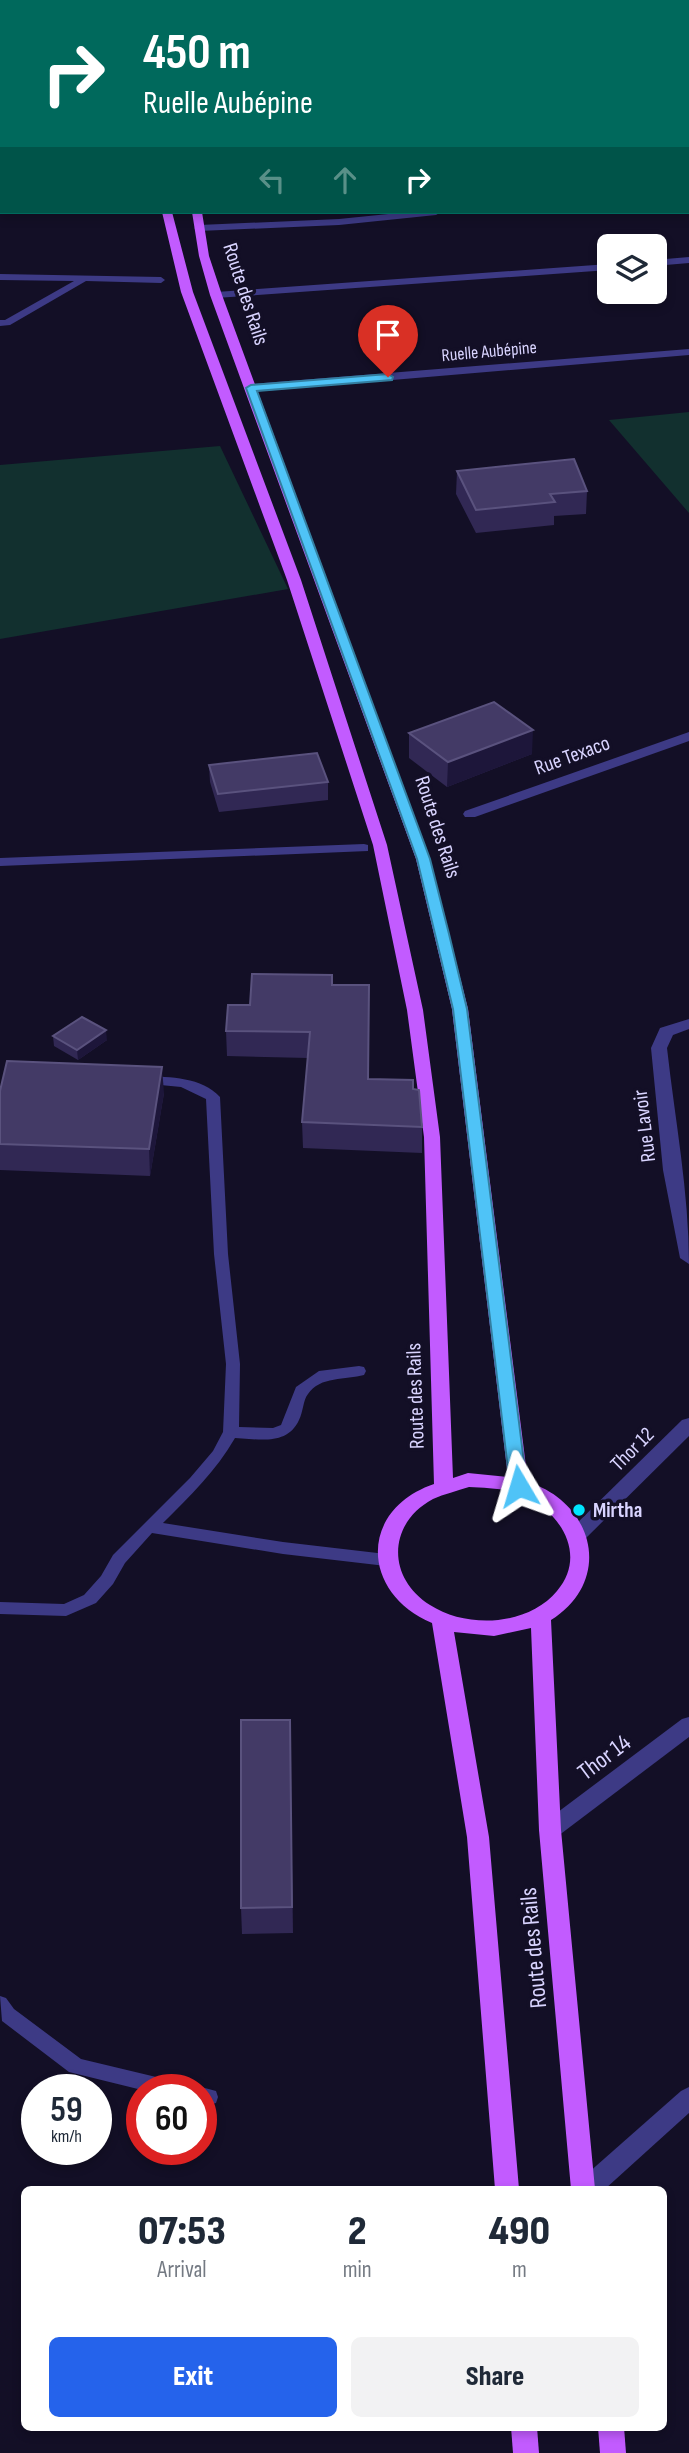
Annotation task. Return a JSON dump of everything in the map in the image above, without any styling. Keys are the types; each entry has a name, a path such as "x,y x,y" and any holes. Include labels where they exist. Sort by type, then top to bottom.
{"main road":[{"name":"Route des Rails","path":"168,214 187,292 293,580 383,858 415,1010 432,1137 444,1486"},
{"name":"Route des Rails","path":"197,214 216,295 419,846 433,897 460,1009 519,1486"},
{"path":"468,1480 519,1486 544,1498 564,1515 577,1535 582,1558 577,1581 563,1601 541,1617 510,1627 487,1628 442,1620 421,1610 404,1595 392,1578 386,1560 387,1537 398,1515 417,1497 468,1480"},
{"name":"Route des Rails","path":"541,1617 550,1830 586,2186"},
{"name":"Route des Rails","path":"442,1620 478,1837 507,2186"},
{"path":"524,2431 526,2453"},
{"path":"611,2431 614,2453"}],"street":[{"path":"334,214 339,222"},
{"path":"199,228 339,222 417,214"},
{"path":"667,262 689,260"},
{"path":"216,295 597,268"},
{"name":"Ruelle Aubépine","path":"251,388 689,352"},
{"name":"Rue Texaco","path":"470,814 689,736"},
{"name":"Rue Lavoir","path":"689,1024 666,1032 659,1048 672,1170 689,1258"},
{"name":"Thor 12","path":"577,1535 689,1425"},
{"name":"Thor 14","path":"550,1830 689,1725"},
{"path":"589,2186 689,2098"}],"lane":[{"path":"0,277 161,279"},
{"path":"0,323 7,323 85,278"},
{"path":"0,862 364,848"},
{"path":"0,1608 66,1610 90,1599 107,1580 119,1559 203,1473 231,1432 233,1364 220,1254 213,1097 200,1087 180,1082 127,1079"},
{"path":"231,1432 284,1433 292,1427 301,1391 324,1375 359,1371"},
{"path":"149,1527 283,1548 386,1560"},
{"path":"0,2004 8,2015 76,2066 126,2078"}],"green space":[{"path":"689,412 689,513 609,420"},
{"path":"220,446 288,589 0,639 0,465"}],"building":[{"path":"574,459 587,491 550,494 555,502 476,510 457,471"},
{"path":"494,702 533,730 448,762 409,733"},
{"path":"317,753 328,782 218,794 209,765"},
{"path":"252,974 332,975 332,985 369,985 368,1079 413,1080 413,1089 419,1090 422,1127 302,1122 310,1032 226,1031 228,1005 250,1005"},
{"path":"82,1017 106,1030 77,1050 53,1036"},
{"path":"7,1061 162,1067 149,1149 0,1144 0,1091"},
{"path":"241,1720 290,1720 292,1907 241,1908"}],"place":[{"name":"Mirtha","path":"579,1510"}],"route":[{"path":"388,377 251,388 423,859 442,934 460,1009 519,1486"}]}
